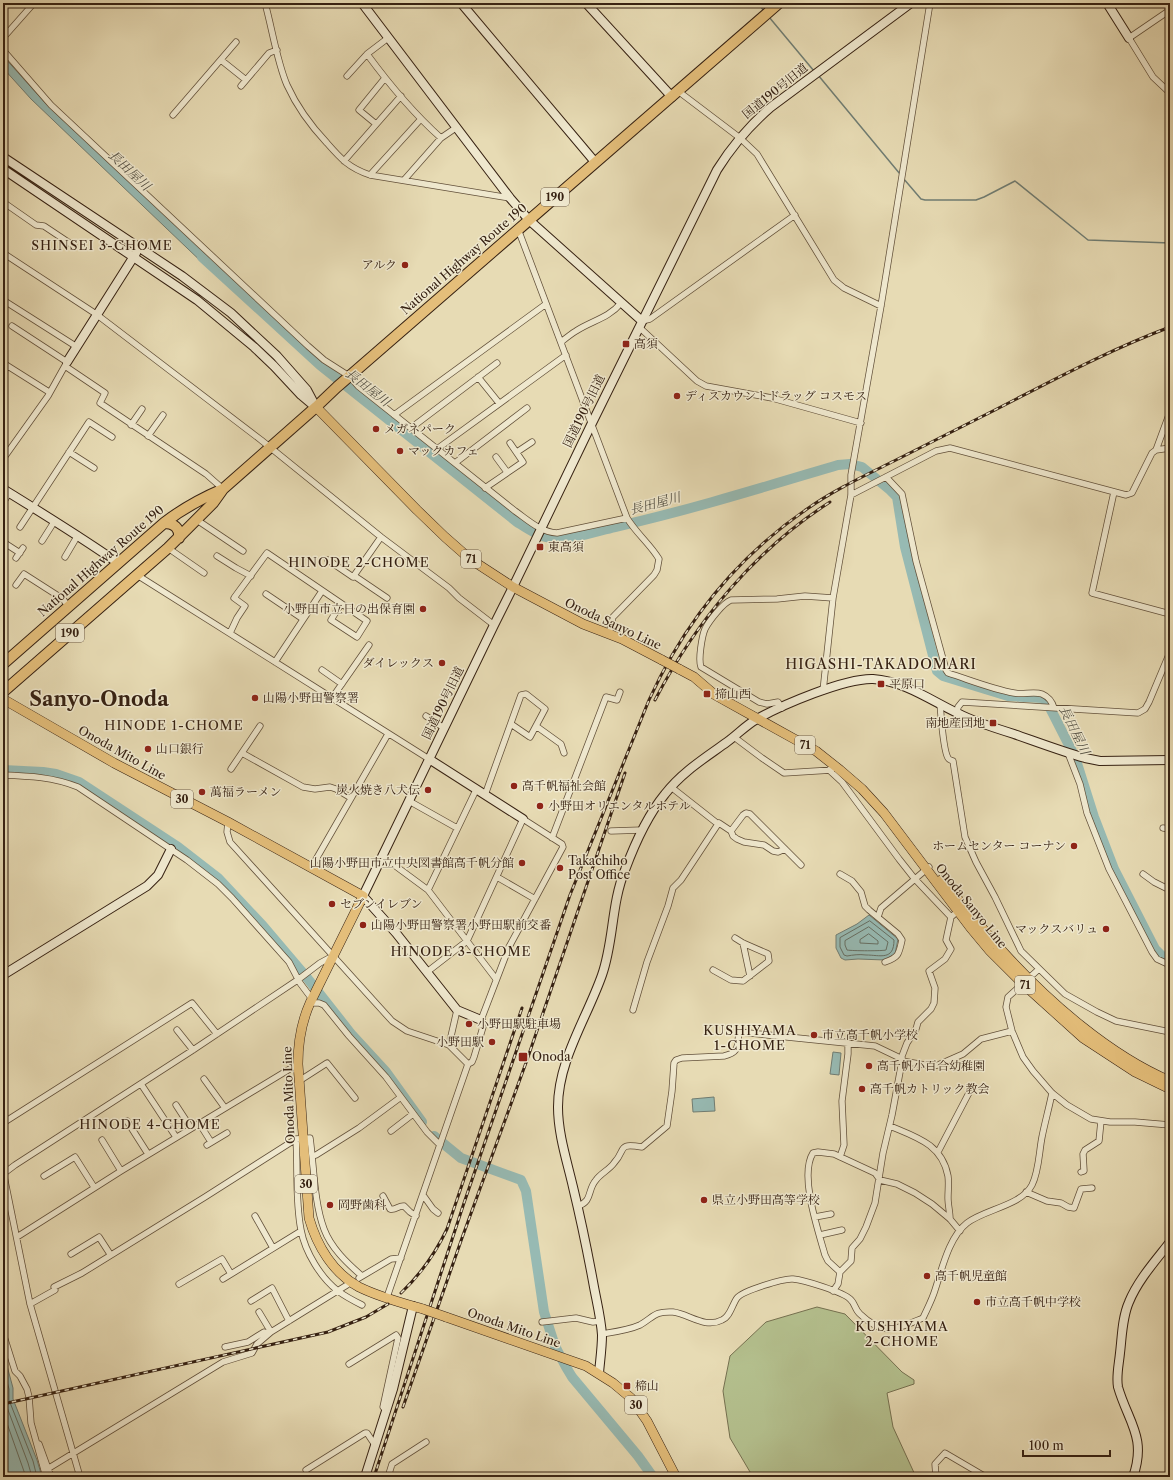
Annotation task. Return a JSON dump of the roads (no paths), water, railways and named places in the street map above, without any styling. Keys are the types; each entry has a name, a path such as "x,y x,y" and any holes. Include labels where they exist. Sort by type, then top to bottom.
{"highway":[{"name":"National Highway Route 190","path":"3,692 179,538 197,520 223,489 348,377 675,94 767,10 779,3"},
{"name":"National Highway Route 190","path":"3,664 174,515 203,498 223,489"},
{"path":"164,523 172,524 177,527 179,538"}],"main road":[{"name":"Onoda Sanyo Line","path":"316,407 445,537 470,559 513,587 583,624 622,639 694,677 715,695 816,751 840,770 871,799 928,868 1005,953 1025,980 1082,1038 1135,1072 1170,1089"},
{"name":"Onoda Mito Line","path":"3,700 114,763 228,822 363,896 311,1000 301,1031 298,1064 299,1138 309,1218 318,1243 331,1262 351,1282 360,1287 586,1366 598,1373 631,1398 647,1421 676,1477"},
{"name":"Onoda Sanyo Line","path":"928,868 954,914 990,952 1096,1036 1142,1067 1170,1081"}],"street":[{"path":"3,38 34,3"},
{"path":"265,3 287,84 308,121 344,161 356,170 370,175 510,198"},
{"path":"362,3 510,198 529,220 621,303 697,381 706,386 778,399 861,423"},
{"path":"461,3 595,162"},
{"path":"586,3 675,94 740,138 757,154 834,280 844,288 881,306"},
{"name":"国道190号旧道","path":"363,896 640,324 711,180 730,149 751,125 771,107 911,3"},
{"path":"823,691 833,598 851,495 850,483 852,470 881,306 930,3"},
{"path":"1107,3 1153,77 1170,92"},
{"path":"1129,38 1170,10"},
{"path":"347,76 367,54 388,38"},
{"path":"173,116 236,42"},
{"path":"3,50 35,88 80,133 308,346 455,462 485,488 540,530 557,533 628,518"},
{"path":"241,86 269,53 277,50"},
{"path":"367,54 420,120 440,138"},
{"path":"221,60 246,80"},
{"path":"376,124 360,110 385,78"},
{"path":"344,161 401,96"},
{"path":"370,175 420,120"},
{"path":"404,180 440,138 456,127"},
{"path":"3,157 140,248 231,313 277,356 307,390 316,407"},
{"path":"3,169 197,300 254,347 301,395 316,407"},
{"path":"3,202 36,225 44,226 74,246"},
{"path":"640,324 650,319 795,215"},
{"path":"518,229 628,518 632,526 659,559 654,575 613,617 609,634"},
{"path":"3,459 48,396 96,314 140,248"},
{"path":"3,253 96,314 270,447 381,537 449,588 458,598 494,625"},
{"path":"3,300 77,347"},
{"path":"561,342 576,331 606,316 621,303"},
{"path":"394,415 546,304"},
{"path":"12,326 105,393 100,403 206,474 223,489"},
{"path":"437,448 566,355"},
{"path":"411,428 497,363"},
{"path":"3,373 5,365 49,392"},
{"path":"478,377 499,403"},
{"path":"455,462 527,408"},
{"path":"131,424 142,409"},
{"path":"851,495 936,451 950,448 1114,492 1126,495 1132,494 1152,453 1156,450 1170,412"},
{"path":"148,436 163,415"},
{"path":"20,527 89,422 112,437"},
{"path":"516,452 532,442"},
{"path":"485,488 523,462 510,443"},
{"path":"1156,450 1170,448"},
{"path":"69,452 94,468"},
{"path":"496,457 507,472"},
{"path":"885,477 902,494 916,561 948,673 1002,691 1042,694 1052,701 1051,707"},
{"path":"3,503 6,491 33,507 54,522 78,535 118,563"},
{"path":"1114,492 1092,593 1170,614"},
{"path":"197,520 230,539 243,551"},
{"path":"42,542 54,522"},
{"path":"65,557 78,535"},
{"path":"353,577 381,537"},
{"path":"3,542 18,556 23,548"},
{"path":"168,548 204,573"},
{"path":"230,633 245,606 234,598 267,553 367,621 356,637 331,620 341,604"},
{"path":"217,556 251,576"},
{"path":"328,560 353,577 356,576 387,598"},
{"path":"16,585 24,574 64,599 68,606"},
{"path":"137,575 562,844 563,847 509,947 496,979 481,1020 483,1027 480,1039 472,1062 468,1064 402,1258 387,1297"},
{"path":"275,662 322,591"},
{"path":"266,594 303,619"},
{"path":"782,708 778,702 767,704 759,702 701,667 700,657 705,629 724,604 731,600 777,599 805,596 833,598"},
{"path":"332,698 369,645"},
{"path":"957,712 958,707 962,702 1138,713 1142,712 1149,702 1170,652"},
{"path":"322,670 342,684"},
{"path":"598,1373 602,1334 585,1235 561,1134 558,1110 560,1084 568,1056 594,996 607,961 614,903 619,885 642,830 655,806 671,786 706,756 734,737 745,726 758,718 823,691 853,681 873,679 901,685 970,719 1079,756 1100,761 1170,760"},
{"path":"552,838 606,697 617,700 620,692"},
{"path":"484,795 521,695 526,694 545,709 530,737 511,724"},
{"path":"940,704 947,757 953,760 965,837 1021,951 1065,994 1097,1012 1116,1020 1170,1032"},
{"path":"426,716 444,728"},
{"path":"232,769 260,726"},
{"path":"536,726 561,744 564,753"},
{"path":"311,868 388,734"},
{"path":"734,737 784,772 840,770"},
{"path":"242,753 303,787 315,789 330,787 351,798"},
{"path":"1068,753 1080,784 1087,813 1109,869 1152,952 1157,959 1170,965"},
{"path":"829,770 842,782 914,878 954,914 946,940 951,949 945,959 930,970 935,988 934,1003 931,1009 918,1022 902,1056 875,1203 860,1239 852,1248 851,1261 840,1272 838,1284 833,1291"},
{"path":"3,775 42,777 64,781 78,787 187,860 218,884 289,962 311,1000 324,1005 349,1036 386,1077 427,1132 441,1142"},
{"path":"633,1010 647,962 668,906 671,892 689,869 718,824 671,786"},
{"path":"428,890 476,790"},
{"path":"409,800 457,828"},
{"path":"731,831 743,815 746,813 750,814 801,865"},
{"path":"427,972 467,941 523,819"},
{"path":"228,822 227,832 230,842 397,1025 407,1031 449,1045 468,1064"},
{"path":"719,823 731,831 733,836 744,842 764,845 773,851 778,852 785,849"},
{"path":"1163,828 1170,829"},
{"path":"611,831 642,830"},
{"path":"3,975 147,886 158,875 171,849"},
{"path":"382,856 428,890 496,979"},
{"path":"869,910 881,908 905,888 914,878 928,868"},
{"path":"840,874 852,881 861,892 865,906 898,934 902,940 896,957 885,962"},
{"path":"1143,874 1154,882 1170,890"},
{"path":"497,877 535,899"},
{"path":"363,896 396,933 457,1010 481,1020"},
{"path":"878,917 881,908"},
{"path":"713,970 731,980 743,981 769,961 768,954 735,938"},
{"path":"743,943 750,976"},
{"path":"80,1477 30,1304 3,1173 193,1050 300,979 320,963 333,956"},
{"path":"1038,969 1008,997 1006,1002 1007,1016 1023,1057 1052,1093 1083,1116 1101,1121 1170,1125"},
{"path":"3,1123 192,1003 217,1034"},
{"path":"449,1045 457,1010"},
{"path":"178,1030 193,1050"},
{"path":"578,1206 584,1204 588,1200 595,1181 603,1172 614,1164 624,1147 628,1145 642,1147 667,1126 674,1063 676,1060 682,1058 724,1056 730,1054 736,1049 740,1032 875,1046 898,1057 902,1061 931,1066 938,1065 963,1054 981,1039 1012,1031"},
{"path":"840,1157 844,1145 842,1101 848,1043"},
{"path":"299,1081 328,1063 354,1098"},
{"path":"17,1237 94,1187 298,1064"},
{"path":"204,1079 225,1108"},
{"path":"141,1084 176,1137"},
{"path":"938,1152 971,1090"},
{"path":"602,1334 640,1325 654,1314 659,1313 687,1315 697,1321 703,1322 721,1321 725,1318 738,1297 743,1293 750,1289 788,1279 810,1282 850,1299 860,1315 883,1329 890,1330 899,1328 923,1318 935,1291 946,1256 960,1231 974,1218 1011,1202 1026,1192 1032,1185 1036,1174 1042,1135 1052,1093"},
{"path":"313,1156 359,1128 401,1097"},
{"path":"176,1105 191,1128"},
{"path":"391,1131 413,1114"},
{"path":"127,1120 148,1154"},
{"path":"1081,1172 1084,1171 1083,1154 1085,1150 1099,1141 1101,1121"},
{"path":"199,1123 209,1144 227,1133"},
{"path":"890,1126 914,1137 938,1152 944,1163 948,1176 950,1219"},
{"path":"299,1138 298,1209 301,1231 306,1245 318,1269 338,1291 362,1305"},
{"path":"30,1304 55,1290 54,1287 82,1273 110,1254 299,1138 310,1138 320,1215 324,1230 342,1258 361,1277 391,1259 402,1258"},
{"path":"102,1140 121,1171"},
{"path":"840,1272 828,1261 825,1255 815,1218 808,1173 811,1156 813,1153 818,1152 834,1154 875,1173 880,1180 897,1184 914,1193 932,1204 950,1219 960,1231"},
{"path":"44,1176 75,1157 94,1187"},
{"path":"1026,1192 1047,1201 1061,1203 1068,1207 1074,1208 1081,1189 1092,1188"},
{"path":"423,1195 438,1214"},
{"path":"383,1196 390,1209 392,1210 404,1206 416,1216"},
{"path":"815,1218 830,1214"},
{"path":"255,1216 273,1248"},
{"path":"820,1235 842,1230"},
{"path":"223,1279 301,1231"},
{"path":"71,1254 99,1237 110,1254"},
{"path":"1133,1477 1138,1460 1137,1438 1118,1384 1125,1314 1129,1302 1139,1283 1170,1242"},
{"path":"179,1284 222,1259 231,1274"},
{"path":"49,1468 223,1362 252,1353 257,1344 270,1333 347,1285"},
{"path":"252,1301 272,1288 289,1320"},
{"path":"365,1477 393,1389 413,1306"},
{"path":"259,1312 270,1333"},
{"path":"542,1322 576,1318 593,1322 600,1321"},
{"path":"225,1347 248,1342 264,1332 270,1333"},
{"path":"3,1333 15,1371 20,1376 27,1389 30,1404 31,1423 46,1477"},
{"path":"349,1364 396,1335 398,1338 383,1407 386,1410"},
{"path":"306,1470 365,1433 370,1436 375,1444"},
{"path":"36,1442 39,1443 42,1448 51,1477"},
{"path":"388,1477 392,1464 426,1442"},
{"path":"936,1477 935,1464 945,1453 986,1477"}],"water":[{"path":"3,56 48,106 215,262 209,269 31,99 3,68"},
{"path":"869,915 898,939 895,954 885,960 845,960 841,958 836,948 836,935 857,924"},
{"path":"833,1052 841,1053 839,1075 830,1074"},
{"path":"714,1097 715,1111 693,1112 692,1099"},
{"path":"3,1351 13,1388 13,1399 37,1460 42,1477 3,1477"}],"waterway":[{"path":"758,3 764,11"},
{"path":"769,17 814,71"},
{"path":"818,75 900,174"},
{"path":"903,178 921,199 925,200 976,200 1015,181 1088,240 1170,243"},
{"name":"長田屋川","path":"202,257 320,365 517,522 543,536 568,538 584,535 699,506 838,465 850,464 862,467 897,497 905,547 937,671 943,676 1008,696 1042,698 1048,704 1075,757 1094,817 1114,869 1155,949 1162,956 1170,959"},
{"path":"3,770 56,774 79,782 178,847 218,878 263,926 308,979 352,1035 386,1072 422,1122"},
{"path":"434,1136 461,1158 521,1180 526,1191 544,1312 555,1346 572,1377 638,1456 653,1477"}],"railway":[{"path":"374,1477 464,1203 570,895 649,700 679,644 696,618 735,570 758,548 807,509 828,496 860,478 1076,368 1146,336 1170,327"},
{"path":"655,700 689,642 730,589 752,565 777,542 830,502"},
{"path":"403,1407 462,1238 527,1060 625,773"},
{"path":"401,1293 427,1263 438,1247 447,1229 522,1008"},
{"path":"3,1404 328,1332 366,1317 388,1304"}],"place":[{"name":"アルク","path":"405,265"},
{"name":"高須","path":"626,344"},
{"name":"ディスカウントドラッグ コスモス","path":"677,396"},
{"name":"メガネパーク","path":"376,429"},
{"name":"マックカフェ","path":"400,451"},
{"name":"東高須","path":"540,547"},
{"name":"小野田市立日の出保育園","path":"423,609"},
{"name":"ダイレックス","path":"442,663"},
{"name":"平原口","path":"881,684"},
{"name":"揥山西","path":"707,694"},
{"name":"山陽小野田警察署","path":"255,698"},
{"name":"南地産団地","path":"993,723"},
{"name":"山口銀行","path":"148,749"},
{"name":"高千帆福祉会館","path":"514,786"},
{"name":"炭火焼き八犬伝","path":"428,790"},
{"name":"萬福ラーメン","path":"202,792"},
{"name":"小野田オリエンタルホテル","path":"540,806"},
{"name":"ホームセンター コーナン","path":"1074,846"},
{"name":"山陽小野田市立中央図書館高千帆分館","path":"522,863"},
{"name":"Takachiho Post Office","path":"560,868"},
{"name":"セブンイレブン","path":"332,904"},
{"name":"山陽小野田警察署小野田駅前交番","path":"363,925"},
{"name":"マックスバリュ","path":"1106,929"},
{"name":"小野田駅駐車場","path":"469,1024"},
{"name":"市立高千帆小学校","path":"814,1035"},
{"name":"小野田駅","path":"492,1042"},
{"name":"Onoda","path":"523,1057"},
{"name":"高千帆小百合幼稚園","path":"869,1066"},
{"name":"高千帆カトリック教会","path":"862,1089"},
{"name":"県立小野田高等学校","path":"704,1200"},
{"name":"岡野歯科","path":"330,1205"},
{"name":"高千帆児童館","path":"927,1276"},
{"name":"市立高千帆中学校","path":"977,1302"},
{"name":"楴山","path":"627,1386"}],"district":[{"name":"SHINSEI 3-CHOME","path":"102,245"},
{"name":"HINODE 2-CHOME","path":"359,562"},
{"name":"HIGASHI-TAKADOMARI","path":"881,664"},
{"name":"Sanyo-Onoda","path":"99,699"},
{"name":"HINODE 1-CHOME","path":"174,725"},
{"name":"HINODE 3-CHOME","path":"461,951"},
{"name":"KUSHIYAMA 1-CHOME","path":"750,1038"},
{"name":"HINODE 4-CHOME","path":"150,1124"},
{"name":"KUSHIYAMA 2-CHOME","path":"902,1334"}]}
